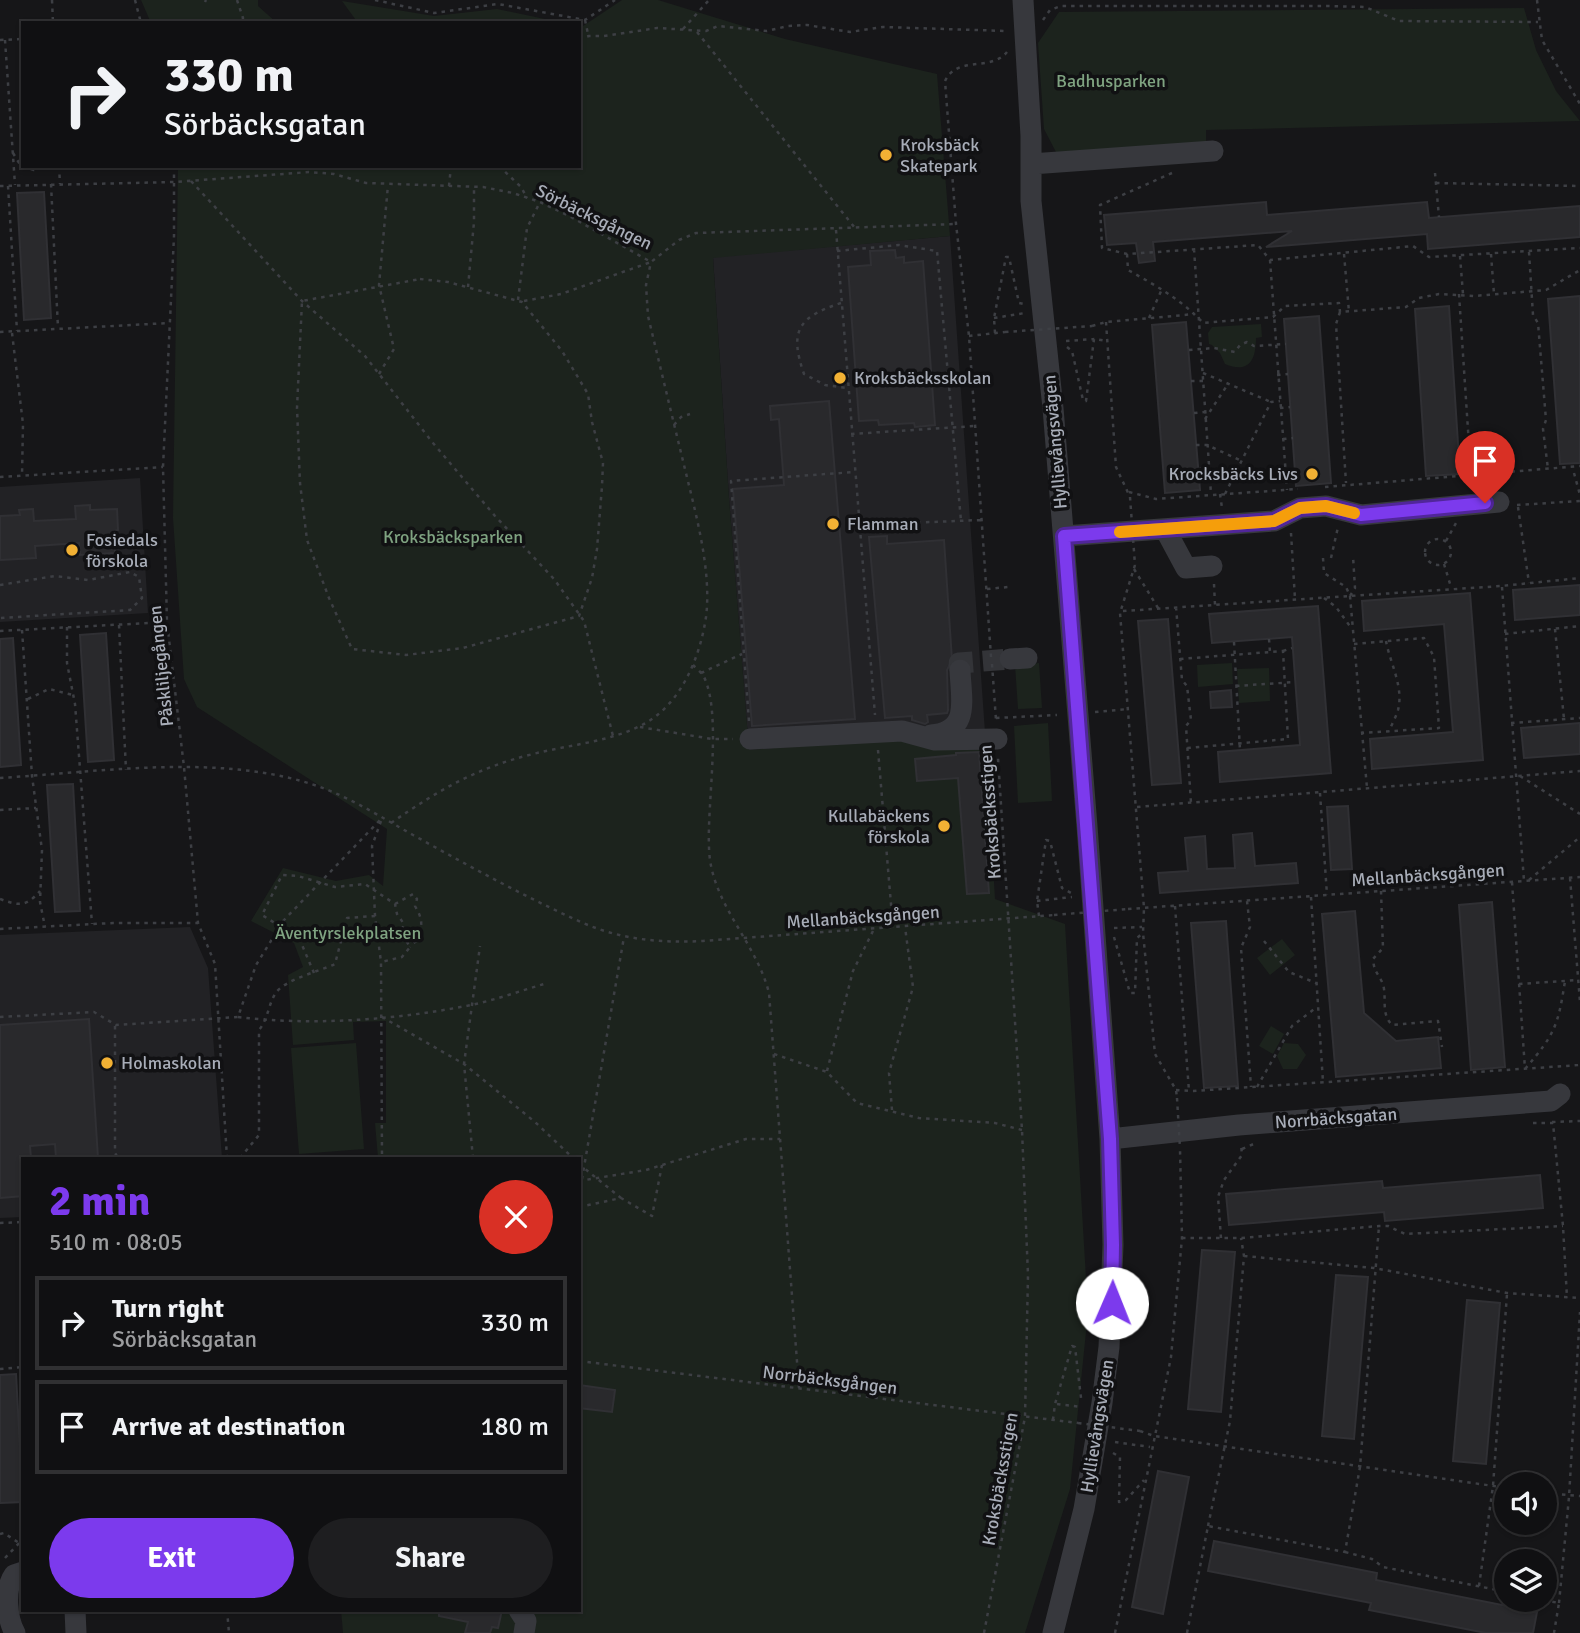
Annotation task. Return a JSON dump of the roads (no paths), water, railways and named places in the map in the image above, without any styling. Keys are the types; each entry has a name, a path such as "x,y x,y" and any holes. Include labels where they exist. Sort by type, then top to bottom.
{"street":[{"name":"Hyllievångsvägen","path":"1023,0 1034,239 1064,536 1110,1139 1113,1245 1109,1347 1084,1509 1053,1633"},
{"path":"1031,164 1213,151"},
{"path":"1064,536 1274,521 1300,508 1326,506 1361,515 1509,504"},
{"path":"1165,529 1186,568 1213,575"},
{"path":"919,736 940,734 958,723 962,714 960,670"},
{"path":"750,739 902,731 935,740 996,729"},
{"name":"Norrbäcksgatan","path":"1110,1139 1239,1125 1550,1101 1560,1094"},
{"path":"15,1633 11,1625 8,1585 14,1575 21,1573"},
{"path":"75,1612 76,1633"},
{"path":"520,1612 527,1621 524,1633"}],"tunnel":[{"path":"960,670 959,663 1010,659"}],"place":[{"name":"Kroksbäck Skatepark","path":"886,155"},
{"name":"Kroksbäcksskolan","path":"840,378"},
{"name":"Krocksbäcks Livs","path":"1312,474"},
{"name":"Flamman","path":"833,524"},
{"name":"Fosiedals förskola","path":"72,550"},
{"name":"Kullabäckens förskola","path":"944,826"},
{"name":"Holmaskolan","path":"107,1063"}],"park label":[{"name":"Badhusparken","path":"1111,81"},
{"name":"Kroksbäcksparken","path":"453,537"},
{"name":"Äventyrslekplatsen","path":"348,933"}]}
